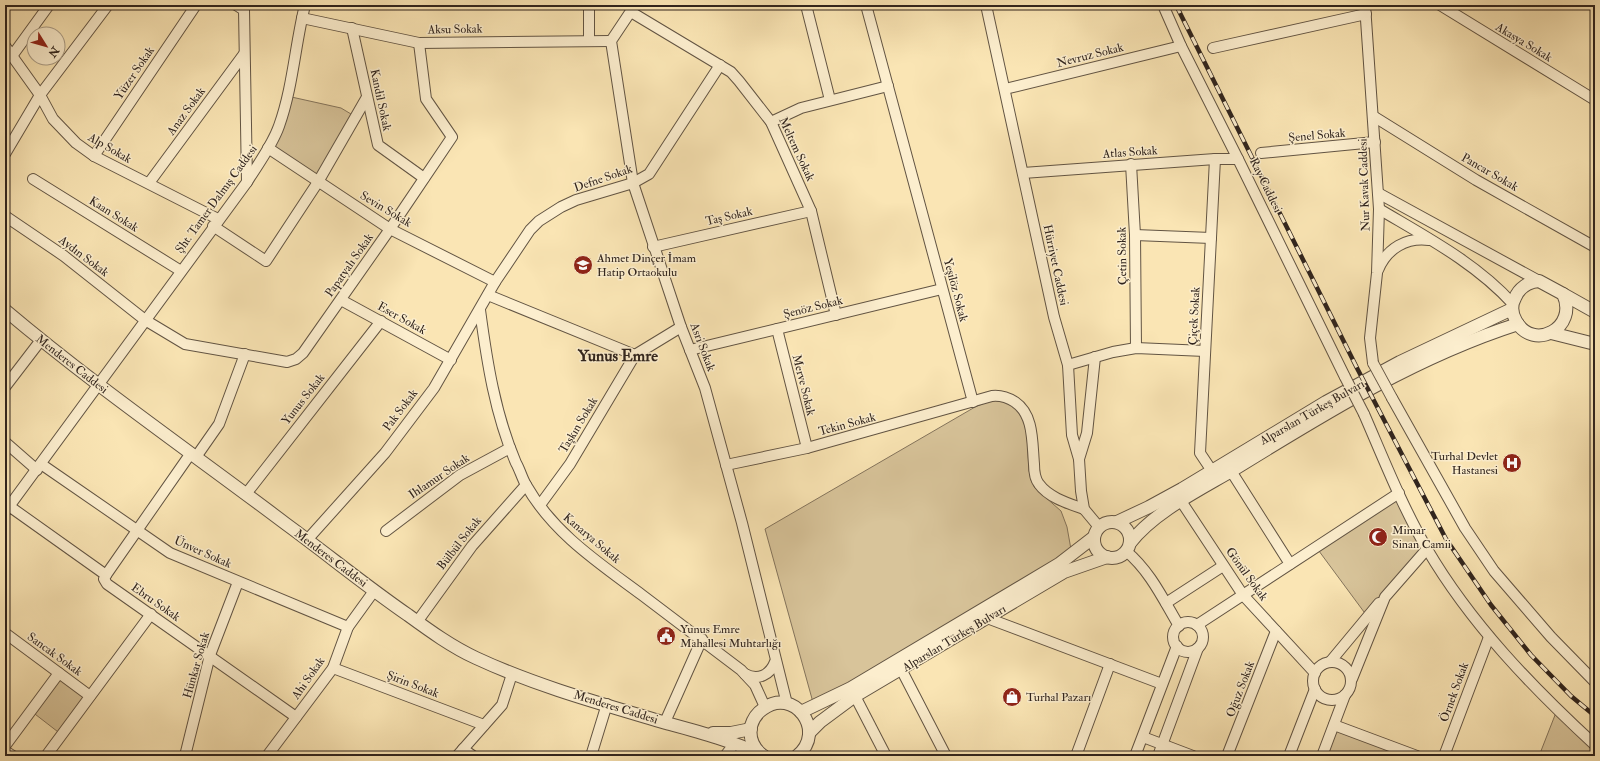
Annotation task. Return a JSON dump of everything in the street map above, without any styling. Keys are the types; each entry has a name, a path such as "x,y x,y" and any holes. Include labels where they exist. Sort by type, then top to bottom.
{"street":[{"path":"12,56 49,5"},
{"path":"5,154 40,96 108,5"},
{"name":"Yüzer Sokak","path":"94,156 196,5"},
{"path":"236,5 244,10 247,182"},
{"name":"Şht. Tamer Dalmış Caddesi","path":"7,509 216,222 247,182 268,148 280,125 305,5"},
{"path":"589,5 589,41"},
{"path":"806,5 830,100"},
{"name":"Yeşilöz Sokak","path":"866,5 973,402"},
{"name":"Hürriyet Caddesi","path":"986,5 1054,317 1068,365 1072,435 1079,459 1084,510"},
{"name":"Ray Caddesi","path":"1163,5 1181,46 1364,414 1398,493 1427,549 1457,594 1489,637 1557,710 1595,745"},
{"name":"Akasya Sokak","path":"1440,5 1595,100"},
{"path":"611,41 633,8"},
{"name":"Meltem Sokak","path":"633,8 720,65 739,81 771,122 810,211 836,315"},
{"path":"1213,48 1366,10"},
{"name":"Nur Kavak Caddesi","path":"1366,10 1376,142 1379,209 1377,273 1370,338 1373,363 1383,382"},
{"name":"Aksu Sokak","path":"302,18 419,43 611,41"},
{"name":"Kandil Sokak","path":"352,28 378,145 424,178"},
{"name":"Asri Sokak","path":"611,41 633,183 653,247 681,327 706,388 787,704"},
{"name":"Papatyalı Sokak","path":"145,320 185,344 287,362 296,359 304,353 452,137 426,99 419,43"},
{"name":"Alp Sokak","path":"5,46 40,96 53,119 76,143 94,156 216,222 266,261 318,182"},
{"name":"Nevruz Sokak","path":"1005,89 1181,46"},
{"name":"Anaz Sokak","path":"148,184 244,54"},
{"name":"Defne Sokak","path":"495,282 530,230 549,214 576,200 633,183 649,174 720,65"},
{"path":"771,122 801,108 888,86"},
{"path":"318,182 367,97"},
{"name":"Pancar Sokak","path":"1374,116 1476,180 1595,247"},
{"name":"Şenel Sokak","path":"1261,153 1376,142"},
{"name":"Sevin Sokak","path":"268,148 390,229 495,282"},
{"name":"Çiçek Sokak","path":"1212,471 1200,453 1215,159"},
{"name":"Atlas Sokak","path":"1023,173 1132,164 1238,159"},
{"name":"Çetin Sokak","path":"1132,164 1136,235 1136,348"},
{"name":"Kaan Sokak","path":"33,179 181,271"},
{"path":"1378,193 1595,312"},
{"path":"1379,209 1459,258 1486,278 1501,291 1512,307 1515,320 1525,332 1535,335 1551,333 1595,344"},
{"name":"Taş Sokak","path":"653,247 810,211"},
{"name":"Aydın Sokak","path":"5,216 64,256 145,320"},
{"path":"1136,235 1211,238"},
{"path":"1377,273 1386,256 1402,243 1421,239 1431,240"},
{"path":"1512,307 1516,295 1522,288 1529,283 1538,281"},
{"name":"Pak Sokak","path":"307,540 385,453 434,388 495,282"},
{"name":"Şenöz Sokak","path":"690,350 942,289"},
{"path":"1551,333 1559,327 1564,318 1567,308 1563,294"},
{"path":"488,295 634,355"},
{"name":"Eser Sokak","path":"341,300 451,360"},
{"name":"Alparslan Türkeş Bulvarı","path":"1116,522 1149,508 1326,402 1400,362 1512,307"},
{"name":"Menderes Caddesi","path":"5,310 98,385 194,455 374,591 417,622 458,648 512,674 699,732 762,755"},
{"name":"Kanarya Sokak","path":"480,310 488,364 496,403 510,448 526,485 540,506 555,525 579,548 745,673 757,689 765,707"},
{"name":"Yunus Sokak","path":"246,494 381,321"},
{"name":"Alparslan Türkeş Bulvarı","path":"1128,547 1142,529 1181,501 1331,410 1383,382 1459,346 1518,324"},
{"name":"Taşkın Sokak","path":"540,506 570,464 634,355 681,327"},
{"name":"Merve Sokak","path":"777,329 807,448"},
{"path":"5,387 41,340"},
{"path":"1068,365 1112,352 1136,348 1206,351"},
{"path":"106,575 137,530 219,424 245,354"},
{"path":"1079,459 1087,433 1095,357"},
{"path":"1383,382 1465,528 1494,571 1546,631 1595,682"},
{"path":"973,402 992,396 999,396 1010,399 1023,408 1029,420 1034,469 1039,484 1059,499 1084,510 1097,532"},
{"name":"Tekin Sokak","path":"726,465 807,448 973,402"},
{"name":"Ünver Sokak","path":"5,442 39,467 170,553 348,627"},
{"name":"Ihlamur Sokak","path":"386,531 460,476 510,448"},
{"path":"1231,470 1290,564"},
{"name":"Bülbül Sokak","path":"417,622 472,546 526,485"},
{"path":"1197,625 1398,493"},
{"name":"Gönül Sokak","path":"1181,501 1243,595 1315,673"},
{"name":"Ebru Sokak","path":"7,509 106,575 104,580 107,584 210,655 296,717"},
{"path":"1107,522 1116,522 1126,529 1130,537 1128,547 1117,557 1107,557 1097,551 1094,544 1097,532 1107,522"},
{"name":"Alparslan Türkeş Bulvarı","path":"801,712 851,688 1059,564 1097,532"},
{"path":"1128,547 1148,574 1179,626"},
{"path":"1330,662 1384,597 1427,549"},
{"name":"Alparslan Türkeş Bulvarı","path":"809,733 820,722 855,696 1064,572 1107,557"},
{"path":"1166,603 1224,566"},
{"name":"Hünkar Sokak","path":"185,756 210,655 238,582"},
{"name":"Ahi Sokak","path":"272,754 296,717 333,668 348,627 374,591"},
{"path":"1352,679 1344,666 1338,662 1330,662 1319,667 1315,673 1313,681 1315,689 1320,695 1327,699 1334,700 1345,695 1350,690 1352,679 1384,597"},
{"path":"46,756 151,614"},
{"path":"987,618 1162,684"},
{"path":"1135,756 1176,646 1174,635 1179,626 1190,622 1197,625 1202,631 1202,644 1192,652 1181,650 1176,646"},
{"name":"Oğuz Sokak","path":"1227,756 1276,631"},
{"name":"Sancak Sokak","path":"5,633 90,696"},
{"name":"Örnek Sokak","path":"1444,756 1489,637"},
{"path":"665,722 702,640"},
{"path":"1158,756 1198,648"},
{"path":"745,673 754,677 763,676 771,670 775,662"},
{"path":"1076,756 1110,664"},
{"name":"Şirin Sokak","path":"333,668 484,725"},
{"path":"901,669 946,756"},
{"path":"5,746 59,673"},
{"path":"473,756 460,752 502,705 512,674"},
{"path":"1289,756 1315,689"},
{"path":"1322,756 1345,695"},
{"path":"855,696 886,756"},
{"path":"762,755 753,743 751,729 754,718 765,707 776,703 787,704 801,712 806,719 809,733 802,753"},
{"path":"591,756 607,704"},
{"path":"1334,725 1417,756"},
{"name":"Menderes Caddesi","path":"699,732 731,733 751,729"},
{"path":"1143,737 1193,756"},
{"path":"724,756 734,744"},
{"path":"5,750 13,756"}],"shaded area":[{"path":"287,96 341,108 356,117 318,182 268,148"},
{"path":"992,400 1008,402 1022,414 1027,434 1031,480 1035,488 1061,511 1067,527 1072,555 814,706 765,529 975,407"},
{"path":"1399,493 1427,549 1367,616 1316,547"},
{"path":"59,673 90,696 62,735 31,711"},
{"path":"1557,710 1595,745 1595,756 1539,756"},
{"path":"1334,725 1417,756 1322,756"}],"railway":[{"path":"1176,5 1358,370 1446,539 1491,605 1531,655 1571,696 1595,716"}],"place":[{"name":"Ahmet Dinçer İmam Hatip Ortaokulu","path":"583,265"},
{"name":"Turhal Devlet Hastanesi","path":"1512,463"},
{"name":"Mimar Sinan Camii","path":"1378,537"},
{"name":"Yunus Emre Mahallesi Muhtarlığı","path":"666,636"},
{"name":"Turhal Pazarı","path":"1012,697"}],"district":[{"name":"Yunus Emre","path":"618,355"}]}
